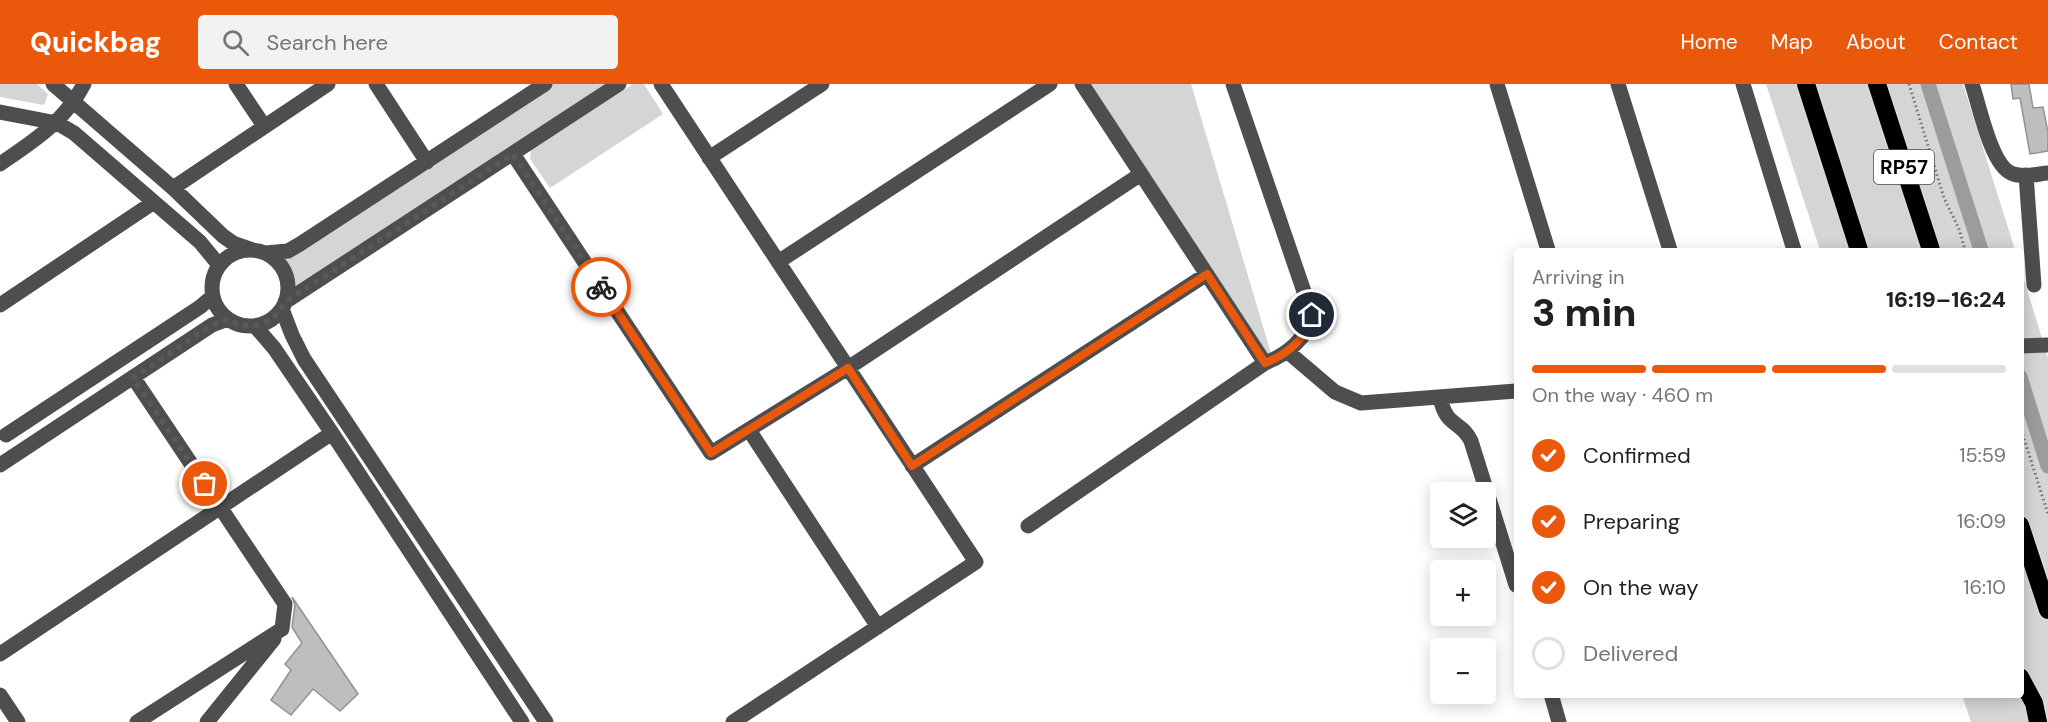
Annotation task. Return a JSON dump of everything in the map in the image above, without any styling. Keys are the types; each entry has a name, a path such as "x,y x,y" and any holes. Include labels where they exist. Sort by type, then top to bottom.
{"highway":[{"path":"1806,84 1858,248"},
{"name":"RP57","path":"1877,84 1930,248"},
{"path":"2024,537 2048,610"},
{"path":"2024,685 2034,704 2037,722"}],"street":[{"path":"53,84 173,188 223,236 233,243 259,251 276,260 283,269 288,291 284,306 292,335 304,359 546,722"},
{"path":"0,164 57,123 75,103 84,84"},
{"path":"236,84 264,126"},
{"path":"173,188 328,84"},
{"path":"376,84 427,162"},
{"path":"545,84 523,90 427,162 294,248 280,253 259,251 234,253 219,265 212,285 213,296 221,313 228,319 243,325 255,326 274,317 284,306 619,84"},
{"path":"661,84 976,562 734,722"},
{"path":"709,158 822,84"},
{"path":"777,262 1050,84"},
{"path":"1082,84 1265,363"},
{"path":"1028,526 1265,363 1281,357 1310,327 1312,315 1233,84"},
{"path":"1497,84 1547,248"},
{"path":"1618,84 1669,248"},
{"path":"1743,84 1793,248"},
{"path":"1972,84 1995,155 2004,168 2011,174 2048,173"},
{"path":"0,112 57,123 74,133 200,242 219,265"},
{"path":"513,154 711,453 848,368 1141,174"},
{"path":"2026,175 2034,285"},
{"path":"0,305 154,202"},
{"path":"912,466 1207,274"},
{"path":"18,453 3,431 200,307 213,296"},
{"path":"0,465 212,325 228,319"},
{"path":"255,326 274,348 332,433 522,722"},
{"path":"2024,346 2048,345"},
{"path":"1287,352 1335,392 1361,403 1514,391"},
{"path":"133,378 285,603 282,629 207,722"},
{"path":"1440,397 1442,409 1449,419 1464,429 1472,441 1514,578"},
{"path":"749,430 878,627"},
{"path":"0,654 332,433"},
{"path":"453,617 469,606"},
{"path":"137,722 282,629"},
{"path":"0,695 11,719"},
{"path":"1552,698 1559,722"}],"path":[{"path":"1909,84 1944,198 1959,229 1964,248"},
{"path":"2024,439 2048,514"}],"shaded area":[{"path":"0,84 37,84 48,94 44,105 0,97"},
{"path":"544,84 619,84 285,302 287,280 271,253 288,251"},
{"path":"633,84 644,84 663,114 550,188 530,159 531,150"},
{"path":"1081,84 1191,84 1273,360 1265,363"},
{"path":"1766,84 1963,84 2014,248 1819,248"},
{"path":"2024,280 2048,358 2048,722 1971,722 1963,698 2024,698"}],"building":[{"path":"2011,84 2029,84 2033,108 2043,107 2048,132 2048,151 2030,154 2020,98 2013,99"},
{"path":"292,597 358,694 340,711 313,689 291,715 271,700 291,670 285,664 302,643 292,627 295,605"}],"waterway":[{"path":"1928,84 1980,248"},
{"path":"2024,390 2048,466"}],"way so far":[{"path":"205,484 133,378 212,325 228,319 243,325 255,326 265,323 282,309 285,302 513,154 601,287"}],"route":[{"path":"601,287 711,453 848,368 912,466 1207,274 1265,363 1287,352 1310,327 1312,315"}]}
